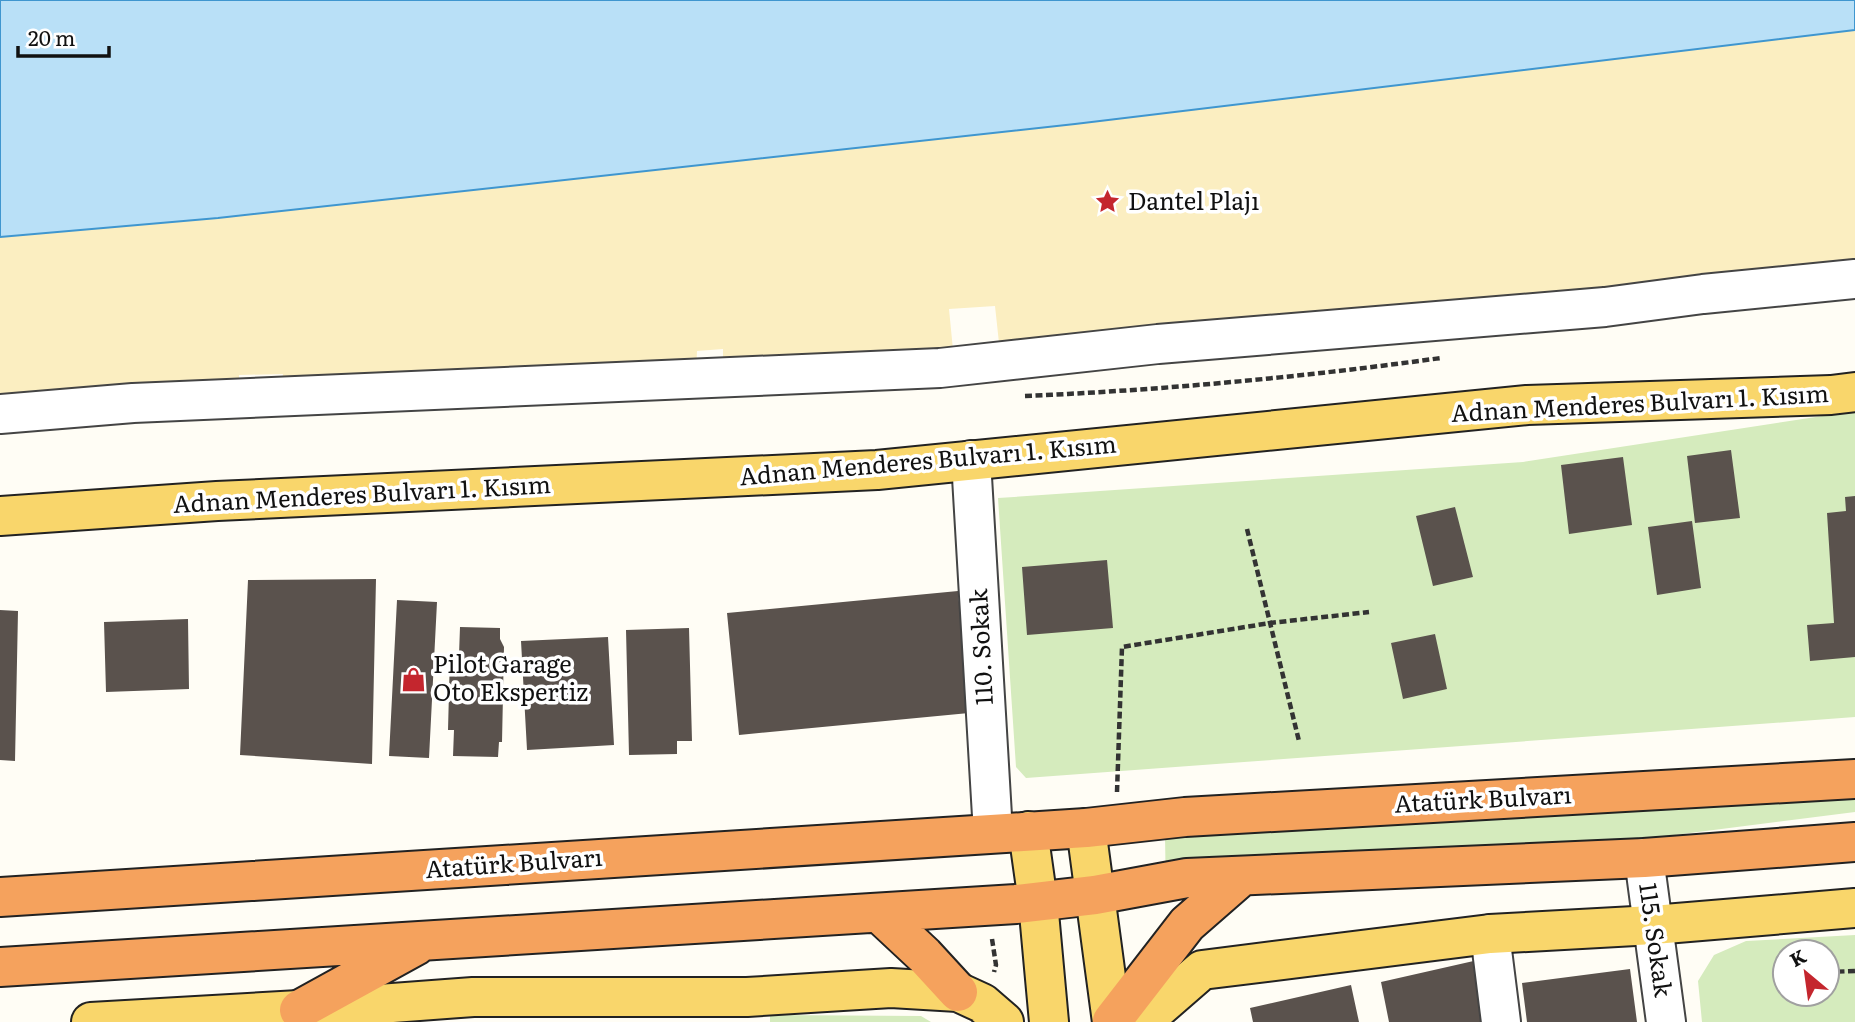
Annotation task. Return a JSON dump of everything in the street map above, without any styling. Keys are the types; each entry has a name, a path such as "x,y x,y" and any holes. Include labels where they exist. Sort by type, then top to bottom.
{"highway":[{"name":"Atatürk Bulvarı","path":"0,897 1099,827 1213,816 1855,779"},
{"path":"0,967 1027,903 1095,895 1187,878 1644,858 1855,842"},
{"path":"1122,1022 1187,924 1242,876"},
{"path":"879,913 924,955 958,992"},
{"path":"288,1014 426,940"}],"main road":[{"name":"Adnan Menderes Bulvarı 1. Kısım","path":"0,516 217,501 877,470 1527,405 1831,396 1855,392"},
{"path":"1099,827 1095,895 1122,1022 1202,970 1489,934 1653,925 1855,908"},
{"path":"1011,832 1049,1022"},
{"path":"91,1022 288,1014 473,996 748,1009 891,988 958,992 982,1003 1004,1022"}],"street":[{"path":"0,414 133,403 940,368 1158,344 1605,307 1855,279"},
{"name":"110. Sokak","path":"971,460 1011,832"},
{"name":"115. Sokak","path":"1644,858 1669,1020"},
{"path":"1489,934 1501,1022"}],"path":[{"path":"1247,529 1299,741"},
{"path":"1099,827 1118,788 1122,647 1270,623 1369,612"}],"green space":[{"path":"1855,411 1855,717 1026,778 1016,767 998,498 1523,462"},
{"path":"1855,795 1855,812 1196,896 1166,896 1165,836"},
{"path":"1855,935 1855,1022 1702,1022 1698,981 1714,955 1746,941 1771,940 1771,1008 1841,1008 1841,938 1800,938"},
{"path":"770,1015 921,1016 931,1022 770,1022"}],"sand":[{"name":"Dantel Plajı","path":"1855,30 1855,265 1302,318 999,343 995,306 949,309 953,350 723,375 723,349 697,351 696,373 281,388 283,374 239,375 239,389 0,402 0,237 218,218 1075,124"}],"water":[{"path":"0,0 1855,0 1855,30 1075,124 218,218 0,237"}],"building":[{"path":"1731,450 1740,518 1695,523 1687,456"},
{"path":"1623,457 1632,525 1569,534 1561,465"},
{"path":"1855,496 1855,657 1810,661 1807,625 1834,623 1827,513 1846,511 1845,497"},
{"path":"1455,507 1473,577 1433,586 1416,516"},
{"path":"1692,521 1701,588 1657,595 1648,527"},
{"path":"1107,560 1113,628 1027,635 1022,567"},
{"path":"376,579 372,764 240,755 248,580"},
{"path":"958,591 969,713 739,735 727,613"},
{"name":"Pilot Garage Oto Ekspertiz","path":"397,600 437,602 429,758 389,756"},
{"path":"0,610 18,611 15,761 0,760"},
{"path":"188,619 189,689 106,692 104,622"},
{"path":"460,627 500,628 500,639 504,647 502,742 499,742 498,757 453,756 454,730 448,730 450,654 459,655"},
{"path":"689,628 692,741 677,741 677,754 629,755 626,630"},
{"path":"1435,634 1447,689 1403,699 1391,643"},
{"path":"608,637 614,745 527,750 521,641"},
{"path":"1478,960 1492,1022 1389,1022 1381,982"},
{"path":"1630,969 1637,1022 1527,1022 1522,983"},
{"path":"1351,985 1359,1022 1253,1022 1250,1008"}],"place":[{"name":"Dantel Plajı","path":"1108,202"},
{"name":"Pilot Garage Oto Ekspertiz","path":"413,679"}]}
